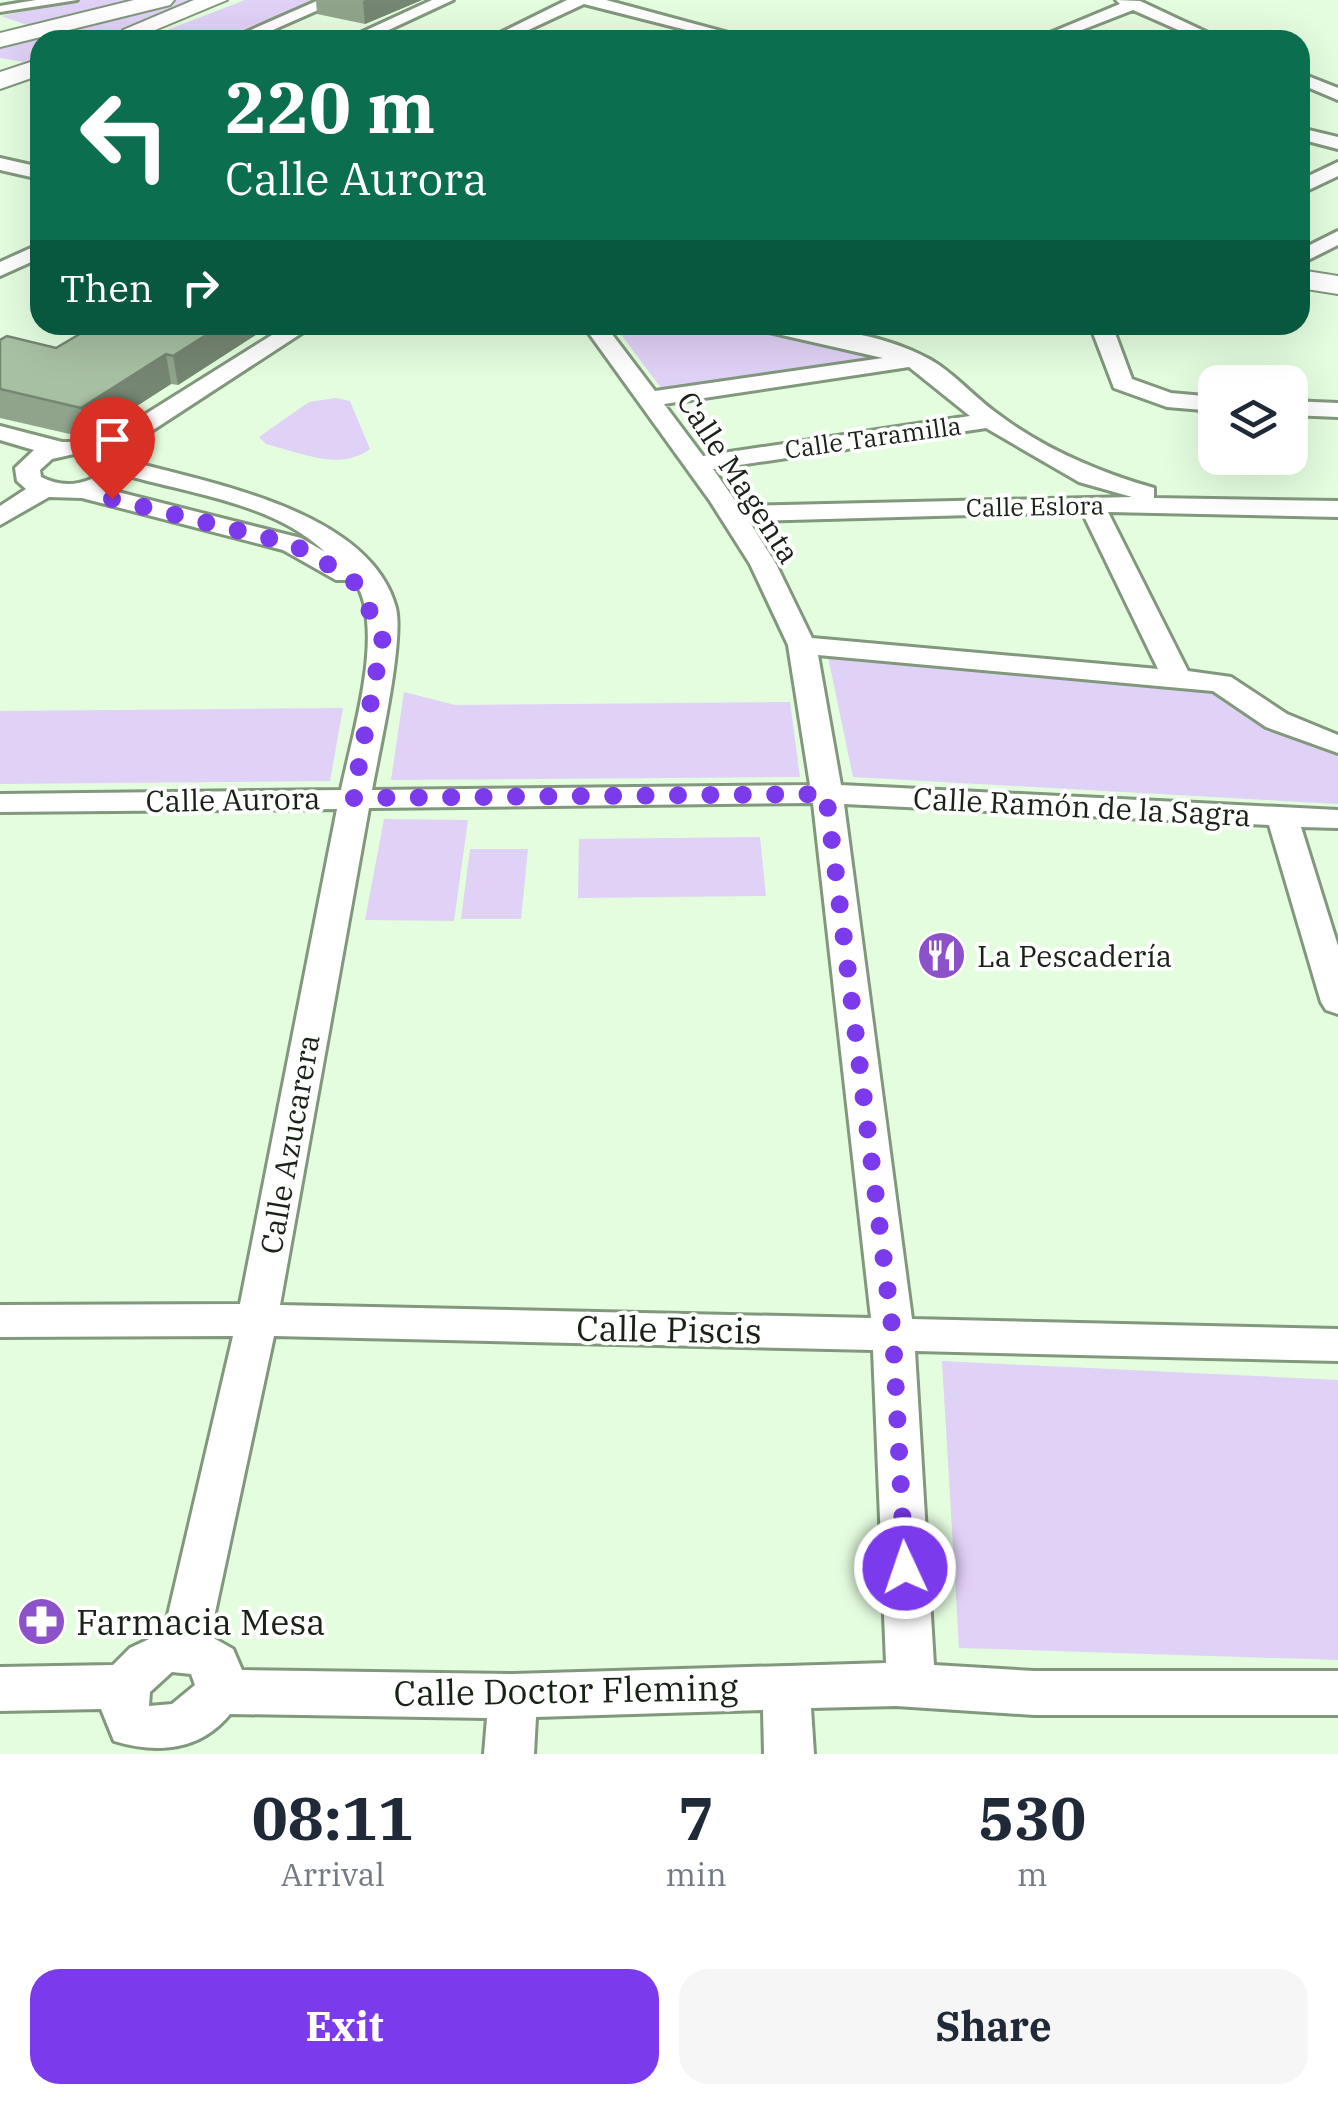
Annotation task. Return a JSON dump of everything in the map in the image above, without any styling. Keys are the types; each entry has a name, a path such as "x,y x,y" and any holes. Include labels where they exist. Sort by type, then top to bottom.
{"street":[{"path":"6,10 68,0"},
{"path":"40,30 162,0"},
{"path":"135,30 215,0"},
{"path":"260,30 333,0"},
{"path":"376,30 446,0"},
{"path":"516,30 584,0 707,30"},
{"path":"1065,30 1129,2 1192,30"},
{"path":"659,30 675,22"},
{"path":"0,40 30,33"},
{"path":"0,66 30,69"},
{"path":"0,81 30,72"},
{"path":"1310,82 1338,95"},
{"path":"1310,136 1338,143"},
{"path":"0,164 30,170"},
{"path":"1310,183 1338,168"},
{"path":"1310,253 1338,238"},
{"path":"0,270 30,255"},
{"path":"1310,281 1338,286"},
{"path":"0,433 59,449 116,458 289,335"},
{"name":"Calle Magenta","path":"602,335 732,514 764,564 802,646 826,794 893,1334 911,1684"},
{"path":"816,335 912,360 990,420 1088,476 1187,505"},
{"path":"1104,335 1122,383 1167,400 1198,403"},
{"path":"650,399 912,360"},
{"path":"1308,409 1338,410"},
{"name":"Calle Taramilla","path":"696,464 990,420"},
{"path":"35,482 33,461 59,449"},
{"path":"81,490 117,476 116,458"},
{"name":"Calle Azucarera","path":"116,458 263,505 320,533 368,579 383,610 383,636 257,1320 183,1650"},
{"path":"0,466 35,482 81,490 292,544 352,578 383,636"},
{"path":"0,517 35,482"},
{"path":"1090,504 1177,678"},
{"name":"Calle Eslora","path":"732,514 1090,504 1338,508"},
{"path":"802,646 1222,682 1258,713 1306,736 1338,744"},
{"name":"Calle Aurora","path":"0,803 826,794"},
{"name":"Calle Ramón de la Sagra","path":"826,794 1338,819"},
{"path":"1281,814 1338,1002"},
{"name":"Calle Piscis","path":"0,1321 257,1320 1338,1344"},
{"path":"183,1650 197,1652 217,1668 221,1692 210,1718 198,1728 154,1746 131,1725 122,1700 126,1687 155,1656 183,1650"},
{"name":"Calle Doctor Fleming","path":"221,1692 514,1696 911,1684 1034,1693 1338,1694"},
{"path":"786,1685 788,1754"},
{"path":"0,1689 126,1687"},
{"path":"509,1754 514,1696"}],"shaded area":[{"path":"78,0 129,0 30,26 1,16"},
{"path":"173,0 202,0 123,30 52,30"},
{"path":"245,0 316,0 242,30 167,30"},
{"path":"30,36 30,63 0,58 0,43"},
{"path":"621,335 780,335 864,351 868,360 661,388"},
{"path":"336,398 350,401 370,449 358,456 319,458 266,444 259,437 309,402"},
{"path":"827,652 1195,683 1221,692 1260,723 1338,751 1338,804 853,777"},
{"path":"404,692 455,705 790,702 800,777 391,780"},
{"path":"343,708 330,781 0,784 0,711"},
{"path":"384,819 468,820 454,921 365,920"},
{"path":"760,837 766,896 578,898 579,839"},
{"path":"470,849 528,849 521,919 461,919"},
{"path":"942,1361 1338,1380 1338,1660 959,1648"}],"building":[{"path":"78,335 206,335 173,356 166,354 81,408 0,389 0,340 7,336 56,348"}],"place":[{"name":"La Pescadería","path":"942,955"},
{"name":"Farmacia Mesa","path":"41,1622"}],"route":[{"path":"112,499 292,544 352,578 383,636 353,798 826,794 893,1334 905,1568"}]}
